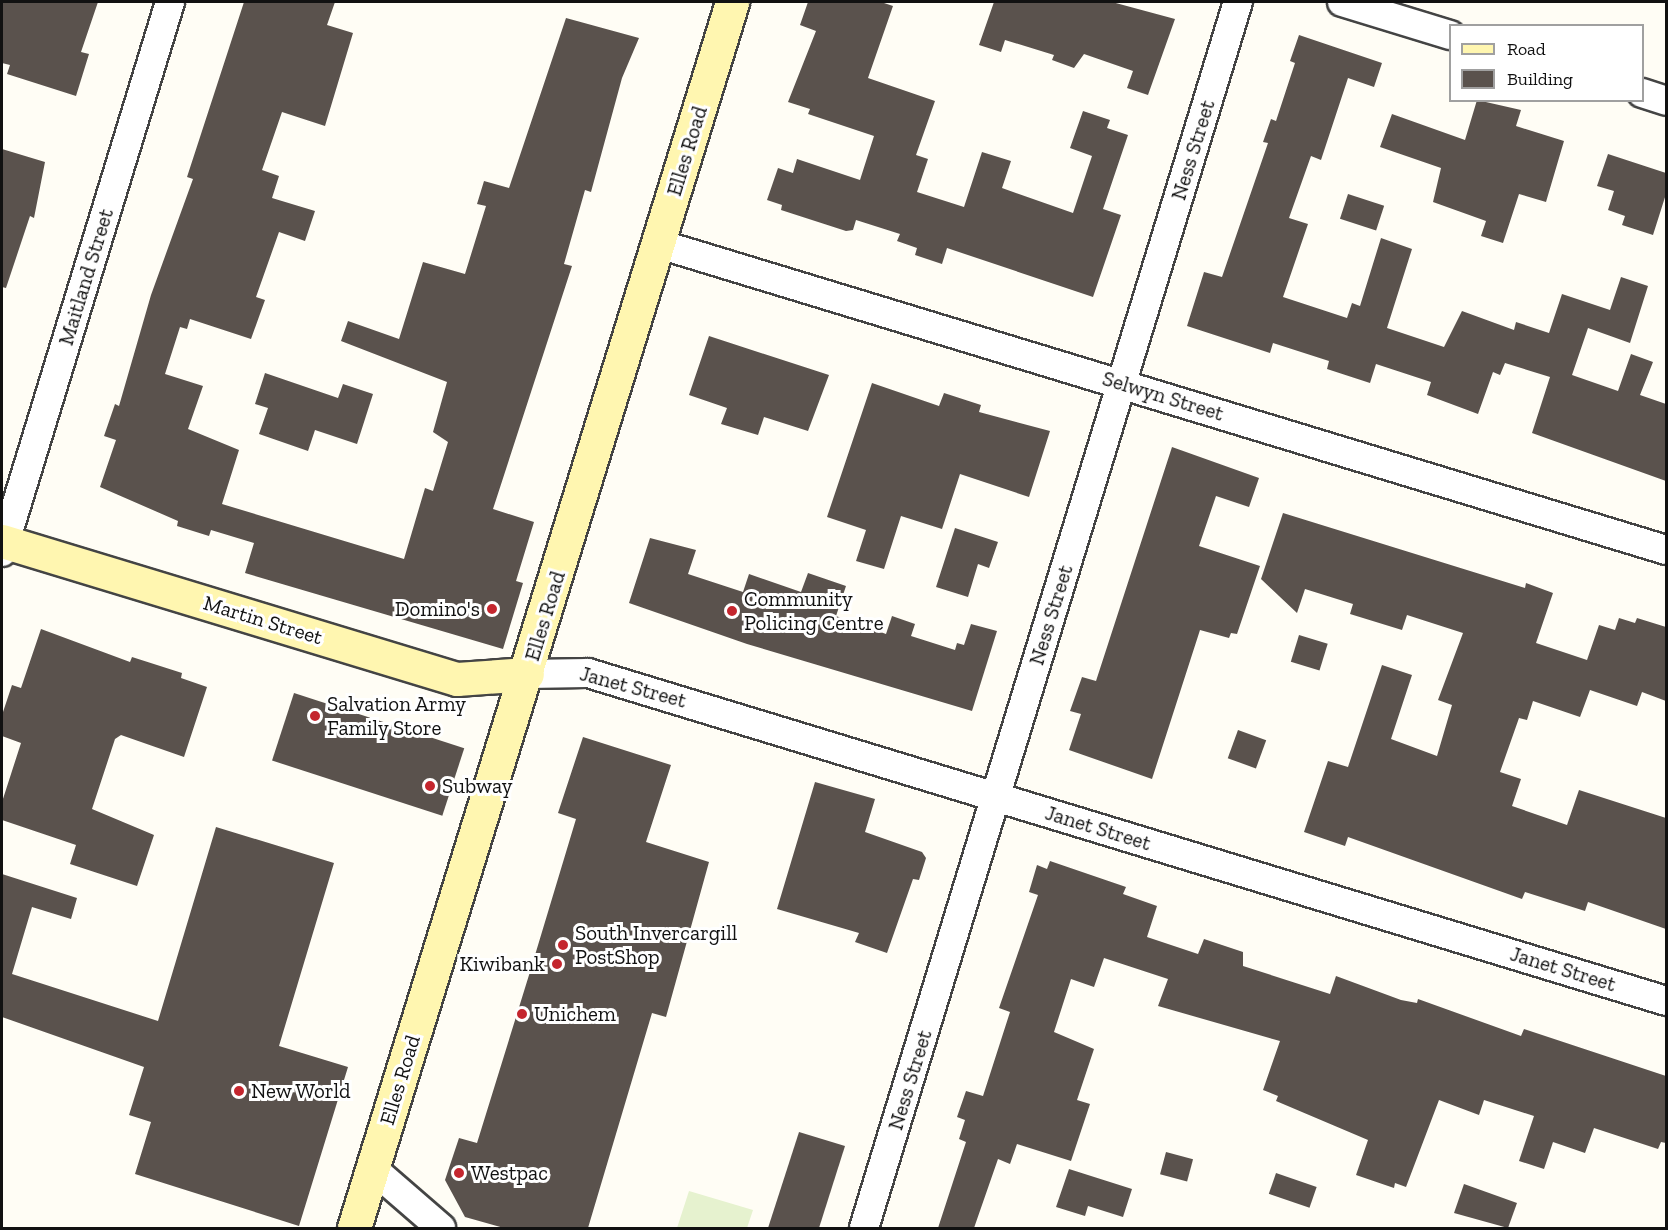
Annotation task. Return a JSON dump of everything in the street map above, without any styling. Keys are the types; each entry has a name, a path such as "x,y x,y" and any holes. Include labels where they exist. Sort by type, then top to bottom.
{"main road":[{"name":"Elles Road","path":"354,1228 527,674 732,2"},
{"name":"Martin Street","path":"2,545 457,679 527,674"}],"street":[{"name":"Maitland Street","path":"2,545 170,2"},
{"name":"Ness Street","path":"864,1228 1238,2"},
{"path":"1342,2 1449,35"},
{"path":"1644,94 1666,101"},
{"name":"Selwyn Street","path":"659,244 1666,550"},
{"name":"Janet Street","path":"527,674 588,673 1666,1001"},
{"path":"373,1169 441,1228"}],"green space":[{"path":"689,1191 753,1210 747,1228 677,1228"}],"building":[{"path":"2,2 98,2 81,52 89,54 76,96 7,74 10,65 2,63"},
{"path":"244,2 335,2 327,25 353,33 325,126 282,112 262,170 279,176 272,198 315,211 305,241 279,232 256,297 265,300 251,339 190,319 187,329 180,327 165,374 203,386 188,429 239,450 222,504 404,559 425,488 433,491 448,442 433,432 447,382 341,341 348,321 399,339 423,262 465,274 486,206 477,204 484,181 509,188 566,18 639,38 622,78 591,192 585,190 564,264 572,266 493,509 534,522 516,581 523,583 503,649 245,573 254,543 211,530 209,536 177,526 178,521 100,487 116,440 104,436 115,404 119,406 151,295 193,179 187,177"},
{"path":"808,2 881,2 893,6 868,78 935,101 916,155 928,159 917,192 964,207 982,152 1011,161 1002,188 1073,213 1092,156 1070,148 1083,111 1110,120 1107,128 1128,135 1103,209 1121,215 1093,297 947,248 942,264 915,255 917,248 897,241 900,234 856,220 853,230 846,231 781,210 782,205 767,200 778,168 793,173 797,159 860,180 874,136 808,114 810,109 788,102 816,31 800,25"},
{"path":"994,2 1112,2 1175,19 1148,95 1127,88 1133,71 1084,54 1074,68 1052,60 1054,55 1005,40 1001,52 979,45"},
{"path":"1299,35 1382,63 1374,87 1348,78 1321,160 1311,156 1289,218 1308,224 1283,297 1347,318 1352,303 1360,306 1381,238 1412,249 1387,328 1444,347 1462,311 1514,330 1516,322 1549,333 1562,294 1610,310 1621,277 1648,286 1630,343 1588,328 1572,375 1618,391 1631,354 1653,362 1640,395 1666,404 1666,481 1532,433 1550,377 1505,363 1500,375 1493,372 1478,414 1427,395 1431,382 1376,364 1370,383 1327,369 1329,361 1273,343 1270,353 1187,326 1204,272 1222,277 1268,143 1263,142 1271,119 1276,121 1295,63 1290,61"},
{"path":"1476,102 1486,102 1521,110 1516,126 1564,141 1546,202 1519,194 1503,243 1481,236 1486,221 1433,202 1441,168 1380,147 1392,114 1465,140"},
{"path":"2,149 45,162 34,218 30,216 6,288 2,287"},
{"path":"1608,154 1666,173 1666,194 1653,235 1622,225 1625,216 1608,210 1614,191 1597,186"},
{"path":"1348,194 1384,206 1376,230 1340,219"},
{"path":"709,336 829,375 808,431 764,417 758,435 721,424 727,408 689,395"},
{"path":"265,373 338,398 343,384 373,394 357,444 315,430 308,451 259,434 268,408 255,404"},
{"path":"872,383 939,406 944,393 981,405 979,412 1050,431 1029,497 960,474 942,529 901,516 884,569 856,561 866,530 827,517"},
{"path":"1172,447 1259,478 1249,507 1216,496 1199,546 1260,566 1237,634 1231,633 1229,638 1200,630 1152,779 1069,750 1081,714 1070,711 1082,677 1096,681"},
{"path":"1283,513 1525,588 1526,583 1553,593 1536,643 1587,660 1599,625 1615,630 1619,618 1635,623 1637,618 1666,627 1666,701 1642,692 1637,706 1590,690 1580,717 1533,701 1527,720 1519,718 1500,772 1521,779 1512,806 1567,825 1579,790 1666,818 1666,929 1588,902 1585,911 1525,892 1522,899 1348,837 1345,846 1304,832 1328,761 1348,767 1382,665 1412,675 1391,739 1437,756 1452,705 1438,700 1463,633 1407,615 1402,630 1350,614 1353,604 1305,589 1297,613 1261,579"},
{"path":"955,528 998,542 989,568 978,564 968,597 936,587"},
{"path":"650,538 696,550 688,574 743,592 749,574 801,592 808,573 846,586 836,616 886,634 892,616 915,624 911,636 955,650 957,643 964,645 971,624 997,631 972,711 747,644 629,603"},
{"path":"41,629 130,662 132,657 182,673 181,678 207,687 184,757 121,735 115,739 92,809 154,835 137,886 70,864 76,845 2,820 2,802 21,743 2,736 2,715 12,685 21,688"},
{"path":"1299,635 1328,644 1320,671 1291,662"},
{"path":"294,693 464,748 442,816 272,761"},
{"path":"1238,730 1266,740 1256,768 1228,758"},
{"path":"583,737 671,765 646,842 709,862 666,1017 652,1013 588,1228 504,1228 465,1217 445,1180 459,1138 477,1143 576,819 558,813"},
{"path":"815,782 875,799 865,832 922,852 926,858 919,880 913,879 887,953 855,942 859,933 777,909"},
{"path":"216,827 334,863 279,1046 348,1067 299,1226 135,1174 151,1122 129,1115 144,1067 2,1017 2,874 77,898 71,919 32,907 12,974 158,1021"},
{"path":"1050,861 1126,887 1123,894 1157,906 1147,937 1198,954 1204,939 1243,952 1243,966 1330,994 1336,976 1401,1000 1417,1003 1418,999 1521,1036 1524,1029 1666,1076 1666,1143 1661,1142 1658,1149 1594,1128 1585,1153 1553,1142 1544,1169 1519,1161 1534,1116 1484,1100 1479,1115 1439,1100 1406,1187 1395,1183 1394,1188 1356,1175 1368,1140 1276,1101 1278,1096 1263,1090 1280,1041 1158,1006 1168,979 1104,958 1094,987 1071,979 1054,1032 1094,1049 1077,1100 1090,1104 1071,1161 1017,1144 1010,1164 998,1159 974,1228 938,1228 966,1142 959,1139 965,1120 957,1117 966,1091 983,1096 1010,1012 999,1008 1038,895 1029,892 1037,865 1047,869"},
{"path":"799,1132 845,1146 819,1228 768,1228"},
{"path":"1166,1152 1193,1159 1187,1181 1160,1174"},
{"path":"1069,1169 1132,1189 1123,1217 1088,1206 1085,1216 1056,1207"},
{"path":"1276,1173 1317,1187 1309,1208 1269,1194"},
{"path":"1464,1184 1517,1203 1508,1228 1454,1213"}],"place":[{"name":"Domino's","path":"492,609"},
{"name":"Community Policing Centre","path":"732,611"},
{"name":"Salvation Army Family Store","path":"315,716"},
{"name":"Subway","path":"430,786"},
{"name":"South Invercargill PostShop","path":"563,945"},
{"name":"Kiwibank","path":"557,964"},
{"name":"Unichem","path":"522,1014"},
{"name":"New World","path":"239,1091"},
{"name":"Westpac","path":"459,1173"}]}
